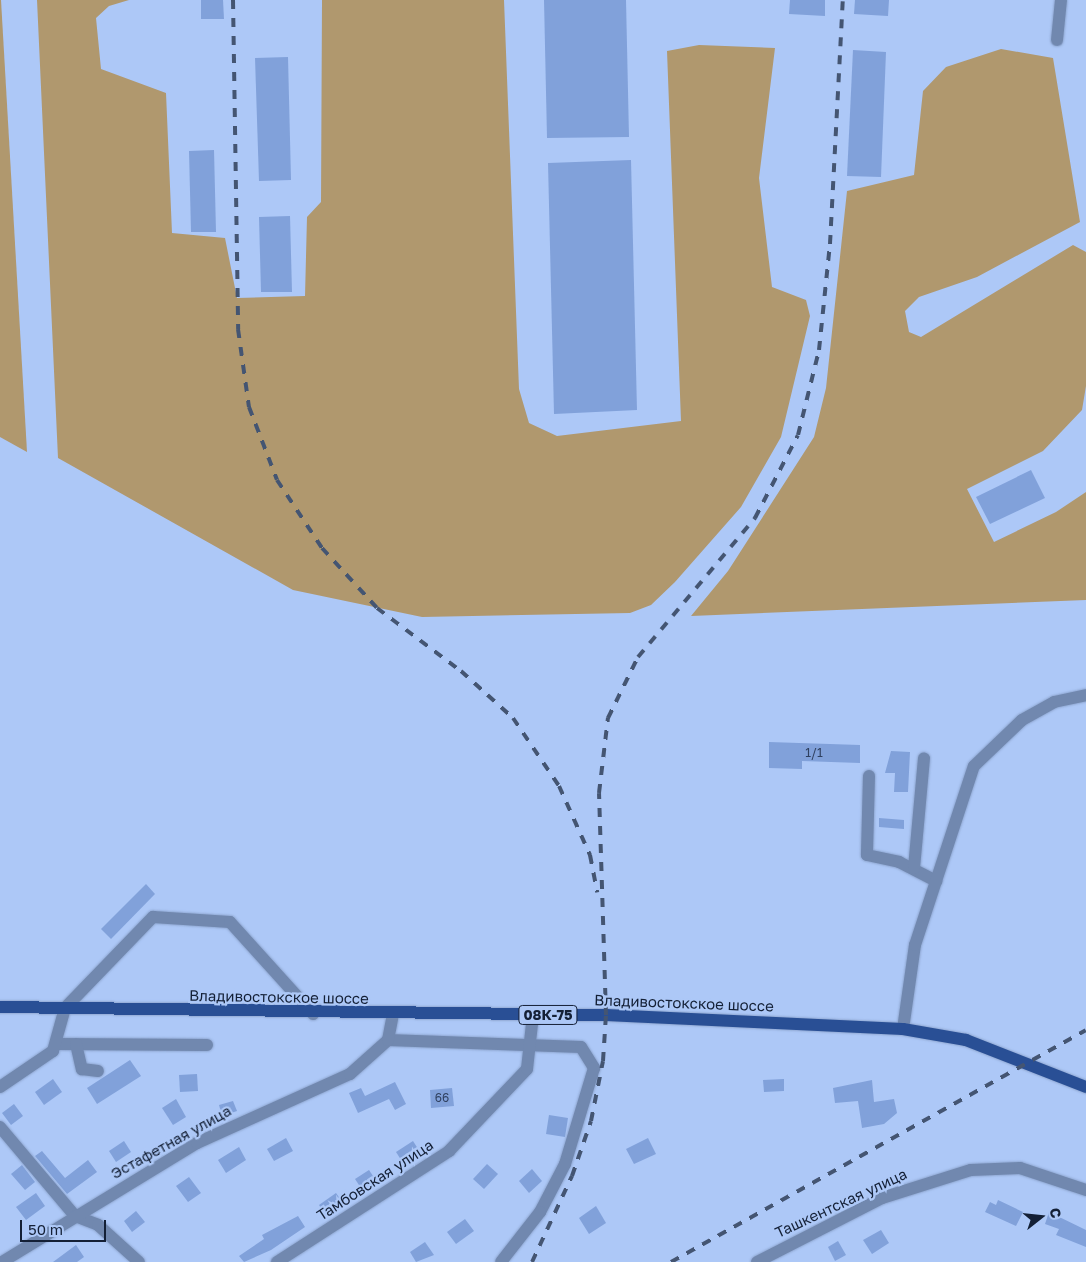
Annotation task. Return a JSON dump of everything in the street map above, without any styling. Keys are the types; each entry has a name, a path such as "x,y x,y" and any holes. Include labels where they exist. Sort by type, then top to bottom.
{"main road":[{"name":"Владивостокское шоссе","path":"0,1007 313,1014 533,1015 903,1029 966,1040 1086,1087"}],"street":[{"path":"1057,40 1061,0"},
{"path":"903,1029 915,945 974,766 1022,720 1054,702 1086,695"},
{"path":"914,868 924,758"},
{"path":"869,776 867,855 914,868 936,881"},
{"path":"58,1044 66,1008 153,917 230,922 313,1014"},
{"path":"393,1015 388,1040 581,1047 594,1068 565,1164 540,1212 501,1262"},
{"name":"Тамбовская улица","path":"277,1262 442,1157 517,1082 527,1069 532,1044 533,1015"},
{"name":"Эстафетная улица","path":"2,1262 75,1216 218,1132 350,1074 388,1040"},
{"path":"0,1087 58,1044 207,1045"},
{"path":"76,1044 82,1069 98,1071"},
{"path":"0,1127 75,1216 98,1225 139,1262"},
{"name":"Ташкентская улица","path":"757,1262 882,1198 963,1172 1020,1168 1086,1190"}],"shaded area":[{"path":"1,0 27,452 0,437"},
{"path":"37,0 129,0 109,6 96,18 101,69 166,93 172,233 225,238 237,298 305,296 307,217 321,202 322,0 504,0 519,389 529,423 557,436 681,421 667,51 699,45 775,48 759,178 772,287 806,300 810,316 781,437 741,507 675,582 651,605 630,613 422,617 293,590 58,458"},
{"path":"1001,49 1053,58 1080,222 977,277 919,297 905,311 909,332 921,337 1073,245 1086,252 1086,386 1082,410 1043,451 967,489 994,542 1056,512 1086,492 1086,600 691,616 728,571 814,437 826,388 847,191 914,175 923,91 946,67"}],"building":[{"path":"201,0 223,0 224,19 201,19"},
{"path":"544,0 626,0 629,137 547,138"},
{"path":"790,0 825,0 825,16 789,14"},
{"path":"855,0 889,0 888,16 854,14"},
{"path":"853,50 886,52 881,177 847,176"},
{"path":"288,57 291,180 259,181 255,58"},
{"path":"214,150 216,232 191,232 189,151"},
{"path":"631,160 637,410 554,414 548,163"},
{"path":"290,216 292,292 261,292 259,217"},
{"path":"1031,470 1045,498 990,524 976,497"},
{"path":"769,742 860,745 860,763 802,761 802,769 769,768"},
{"path":"891,751 910,752 908,792 894,792 895,773 885,773"},
{"path":"879,818 904,820 904,829 879,827"},
{"path":"146,884 155,894 111,939 101,929"},
{"path":"130,1060 141,1076 97,1104 87,1088"},
{"path":"197,1074 198,1091 180,1092 179,1075"},
{"path":"53,1079 62,1092 44,1105 35,1092"},
{"path":"784,1079 784,1091 764,1092 763,1080"},
{"path":"872,1080 874,1102 894,1099 897,1113 884,1124 862,1128 858,1101 835,1103 833,1088"},
{"path":"395,1082 406,1104 395,1110 389,1099 358,1113 349,1093 361,1088 365,1096"},
{"path":"452,1088 454,1106 431,1108 430,1090"},
{"path":"176,1099 186,1117 173,1125 162,1108"},
{"path":"233,1101 237,1111 222,1116 219,1105"},
{"path":"14,1104 23,1116 11,1125 2,1113"},
{"path":"549,1115 568,1118 565,1137 546,1134"},
{"path":"286,1138 293,1151 274,1161 267,1149"},
{"path":"648,1138 656,1154 634,1164 626,1149"},
{"path":"124,1141 131,1152 116,1162 109,1151"},
{"path":"413,1141 422,1155 405,1166 396,1152"},
{"path":"239,1147 246,1160 226,1173 218,1160"},
{"path":"42,1151 65,1178 88,1160 97,1172 67,1194 35,1156"},
{"path":"487,1164 498,1174 484,1189 473,1179"},
{"path":"22,1165 35,1182 25,1190 11,1174"},
{"path":"532,1169 542,1181 529,1193 519,1181"},
{"path":"369,1170 377,1182 363,1191 355,1179"},
{"path":"189,1177 201,1193 188,1202 176,1186"},
{"path":"36,1193 45,1206 26,1220 16,1207"},
{"path":"336,1193 344,1204 326,1216 319,1205"},
{"path":"998,1200 1023,1212 1016,1226 985,1212 990,1202 996,1205"},
{"path":"596,1206 606,1223 589,1234 579,1218"},
{"path":"136,1211 145,1222 132,1232 124,1221"},
{"path":"1049,1212 1086,1230 1086,1247 1056,1235 1059,1229 1045,1224"},
{"path":"298,1216 305,1227 271,1250 244,1262 239,1256 264,1239 262,1235"},
{"path":"465,1219 474,1231 456,1244 447,1232"},
{"path":"881,1230 889,1243 872,1254 863,1240"},
{"path":"838,1241 846,1255 835,1261 828,1247"},
{"path":"425,1242 434,1255 416,1262 410,1252"},
{"path":"76,1245 84,1257 77,1262 53,1262"}],"railway":[{"path":"233,0 238,329 249,407 277,480 322,548 377,608 461,671 513,718 559,786 590,855 597,892"},
{"path":"532,1262 572,1176 591,1121 603,1061 606,1015 599,793 608,718 638,657 755,518 798,435 819,350 830,244 843,0"},
{"path":"671,1262 1086,1030"}]}
